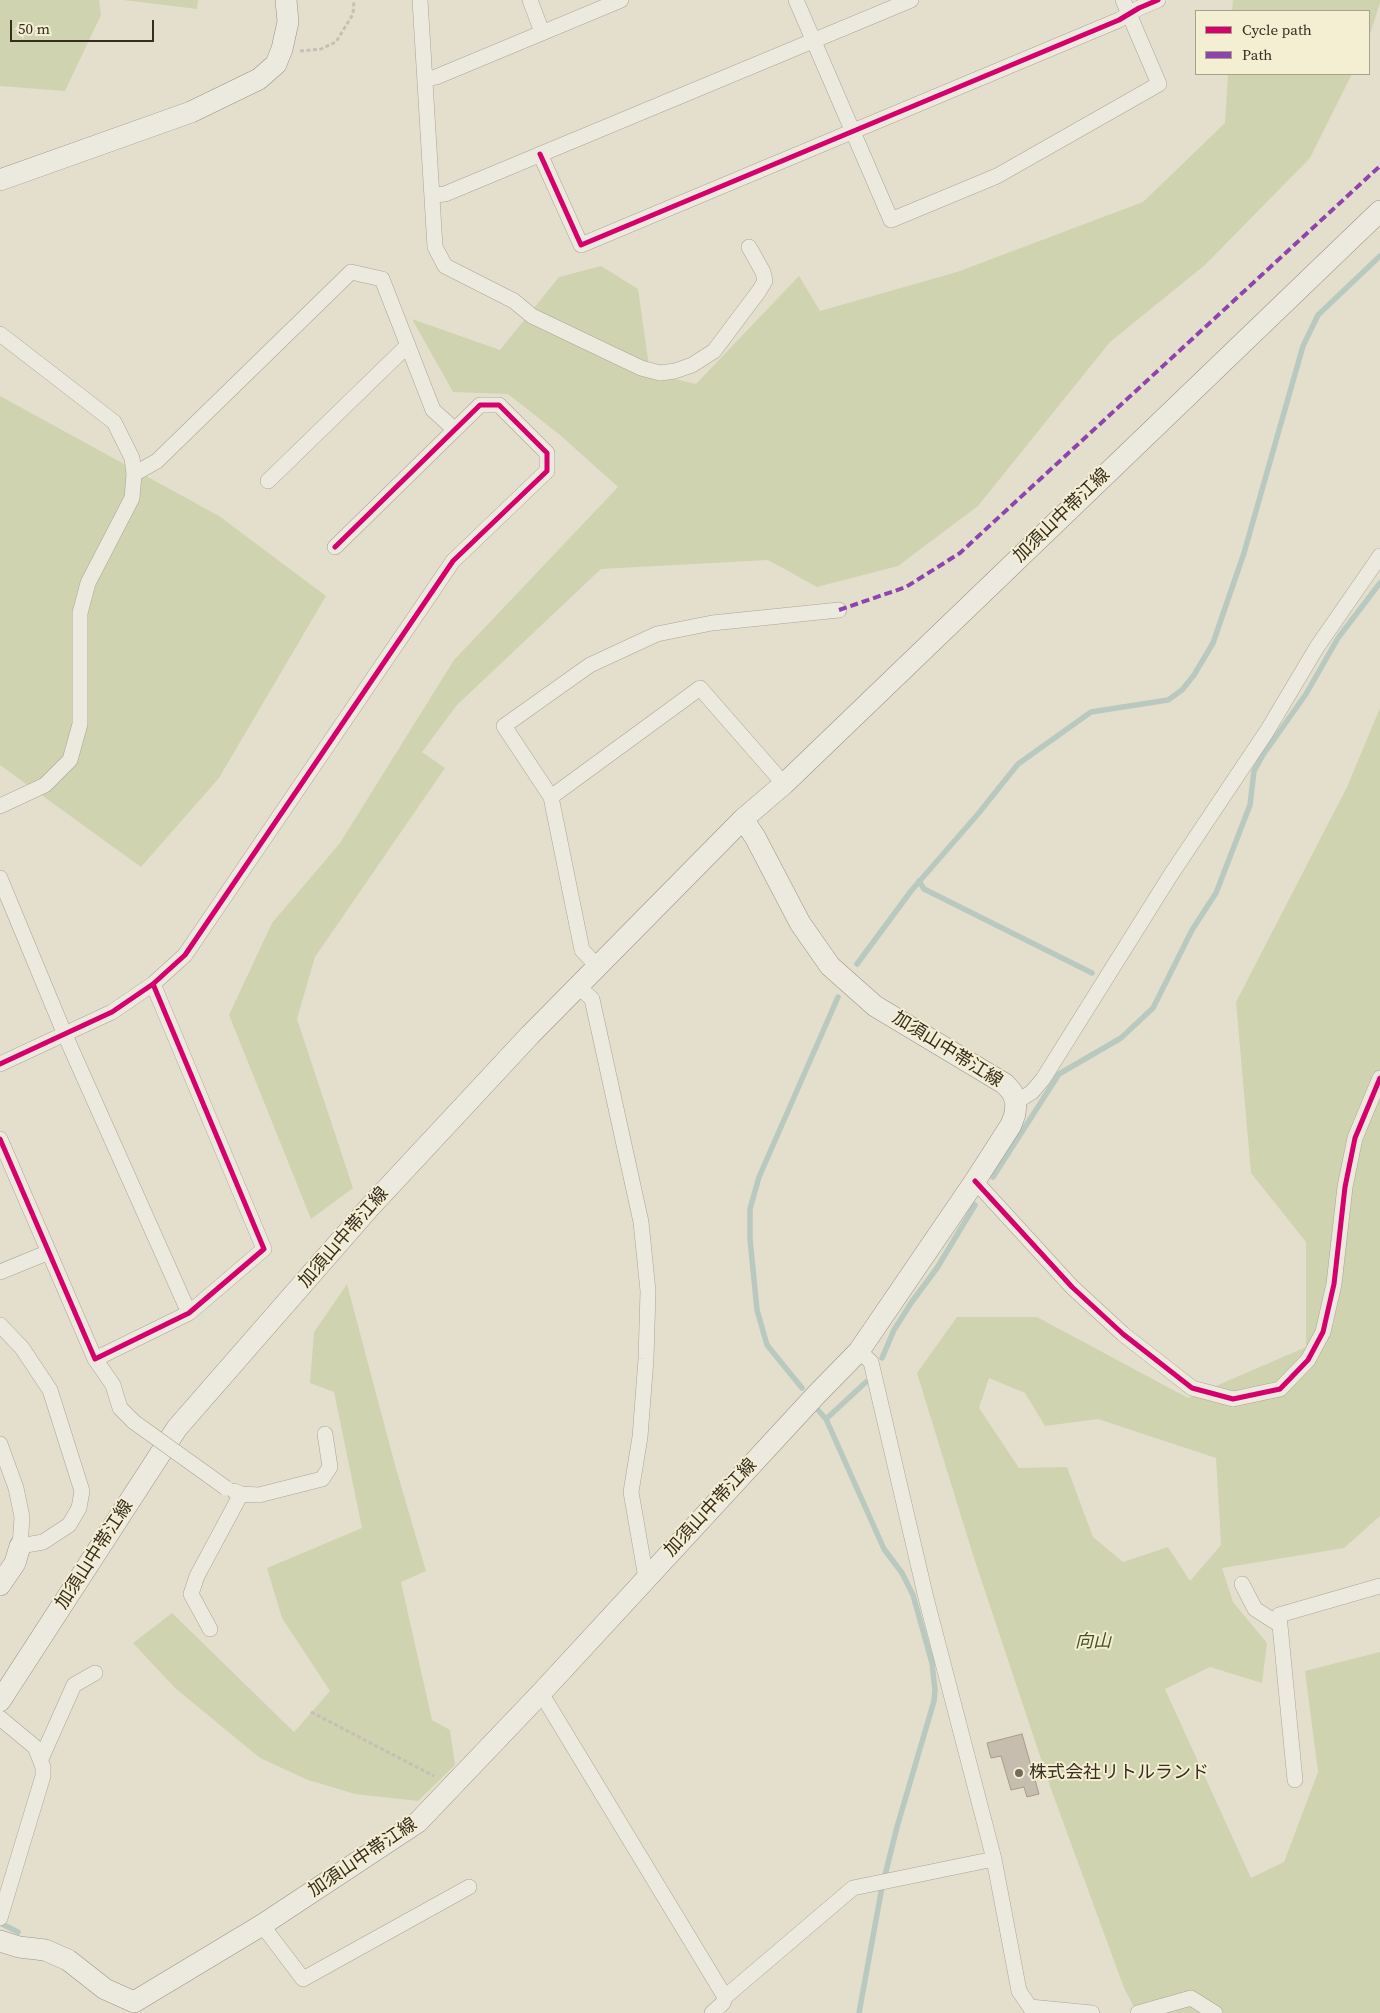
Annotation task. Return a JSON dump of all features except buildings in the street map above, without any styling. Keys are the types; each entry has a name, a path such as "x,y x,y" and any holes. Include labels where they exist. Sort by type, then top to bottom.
{"main road":[{"path":"0,180 190,112 231,94 265,74 276,64 282,49 288,22 286,0"},
{"name":"加須山中帯江線","path":"0,1701 177,1428 369,1208 523,1042 743,819 784,784 1380,211"},
{"name":"加須山中帯江線","path":"0,1941 19,1947 45,1950 68,1960 106,1989 139,2008 418,1822 541,1693 859,1351 975,1181 1011,1125 1016,1102 1005,1084 875,1006 830,966 800,923 755,837 743,819"},
{"path":"0,1585 15,1563 20,1546"}],"street":[{"path":"420,0 435,247 445,266 514,301 532,316 641,368 660,373 675,371 692,364 714,350 759,291 765,281 764,272 749,247"},
{"path":"530,0 542,32"},
{"path":"426,78 436,77 621,0"},
{"path":"796,0 891,220 997,176 1160,84 1126,7"},
{"path":"433,195 445,194 912,0"},
{"path":"540,154 581,245 1119,20 1126,7 1158,0"},
{"path":"134,474 157,461 351,272 382,279 433,410 454,429"},
{"path":"0,334 114,422 132,458 134,474 132,498 88,583 80,613 80,724 70,760 45,785 0,806"},
{"path":"268,481 408,345"},
{"path":"0,1064 112,1012 153,984 185,955 453,561 547,471 547,453 499,404 480,405 335,548"},
{"path":"1016,1102 1032,1092 1043,1080 1170,876 1267,731 1317,648 1375,572 1380,556"},
{"path":"597,966 582,950 551,797 504,726 590,665 657,634 712,623 839,610"},
{"path":"551,797 700,688 784,784"},
{"path":"0,878 65,1034 189,1313"},
{"path":"95,1359 189,1313 264,1249 153,984"},
{"path":"578,986 592,999 640,1222 648,1291 646,1359 640,1437 632,1492 646,1578"},
{"path":"975,1181 1072,1287 1122,1334 1192,1388 1232,1399 1280,1389 1308,1360 1323,1332 1334,1284 1345,1187 1355,1138 1380,1078"},
{"path":"0,1139 5,1165 49,1252 95,1359 113,1386 120,1408 134,1422 226,1488 242,1494 276,1492 322,1480 330,1467 325,1434"},
{"path":"0,1272 49,1252"},
{"path":"0,1324 22,1348 50,1390 82,1491 79,1508 69,1525 43,1542 20,1546 22,1517 16,1488 0,1444"},
{"path":"859,1351 871,1362 926,1598 994,1859 1019,1991 1032,2010 1092,2013"},
{"path":"210,1628 191,1594 197,1576 242,1494"},
{"path":"1242,1584 1255,1609 1280,1625"},
{"path":"1295,1780 1279,1616 1380,1586"},
{"path":"0,1918 43,1776 42,1759 74,1685 95,1673"},
{"path":"541,1693 725,1998"},
{"path":"0,1718 25,1737 42,1759"},
{"path":"712,2013 723,2003 725,1998 853,1888 994,1859"},
{"path":"262,1925 303,1979 469,1887"},
{"path":"1138,2013 1191,1998 1215,2013"}],"path":[{"path":"282,49 295,52 321,49 336,42 353,14 354,0"},
{"path":"310,1712 452,1786"}],"green space":[{"path":"0,0 99,0 101,15 65,91 0,86"},
{"path":"123,0 198,0 197,9"},
{"path":"1233,0 1380,0 1370,34 1370,10 1232,10"},
{"path":"1228,75 1352,75 1310,158 1205,265 1110,342 978,506 898,566 817,587 768,560 601,569 457,705 422,752 445,768 315,957 297,1019 353,1188 311,1219 229,1015 272,923 340,843 454,660 618,487 560,435 508,394 453,392 412,319 500,350 559,277 601,266 638,289 650,373 696,384 799,276 820,311 957,272 1143,202 1225,123"},
{"path":"0,396 219,516 326,596 219,778 141,867 0,765"},
{"name":"向山","path":"1380,708 1380,1516 1344,1548 1222,1568 1233,1602 1267,1643 1262,1683 1210,1667 1165,1689 1251,1878 1284,1862 1318,1772 1305,1671 1380,1652 1380,2013 1137,2013 1124,1988 1051,1789 973,1555 917,1373 957,1317 1037,1317 1188,1398 1306,1347 1306,1242 1251,1173 1236,1002 1347,787","holes":["989,1378 1025,1393 1045,1426 1098,1419 1216,1458 1221,1545 1190,1581 1168,1547 1123,1562 1093,1537 1067,1467 1019,1468 979,1408"]},
{"path":"347,1284 395,1465 426,1571 401,1582 432,1720 450,1730 455,1765 418,1801 355,1794 308,1780 260,1758 175,1688 133,1643 172,1613 294,1732 330,1691 282,1618 267,1568 362,1528 334,1392 310,1383 314,1332"}],"waterway":[{"path":"857,964 911,891 978,814 1018,764 1091,712 1168,700 1182,690 1194,675 1213,643 1244,553 1303,346 1318,315 1380,256"},
{"path":"993,1177 1059,1074 1121,1038 1153,1008 1192,930 1216,893 1250,805 1254,771 1306,694 1338,638 1380,583"},
{"path":"919,881 924,889 1092,973"},
{"path":"802,1388 767,1345 757,1310 750,1239 750,1209 759,1177 838,997"},
{"path":"882,1358 894,1330 937,1268 975,1205"},
{"path":"826,1419 866,1382"},
{"path":"818,1410 826,1419 884,1549 902,1573 913,1595 932,1663 935,1690 934,1701 897,1827 882,1887 859,2013"},
{"path":"0,1923 18,1932"}],"marked path":[{"path":"839,610 906,587 960,553 1380,166"}],"cycle path":[{"path":"540,154 581,245 1119,20 1139,8 1158,0"},
{"path":"0,1064 112,1012 153,984 185,955 453,561 547,471 547,453 499,405 480,405 335,547"},
{"path":"0,1139 95,1359 189,1313 264,1249 153,984"},
{"path":"975,1181 1072,1287 1123,1334 1192,1388 1233,1399 1280,1389 1308,1360 1323,1332 1334,1284 1345,1187 1355,1138 1380,1078"}],"place":[{"name":"株式会社リトルランド","path":"1019,1773"}]}
